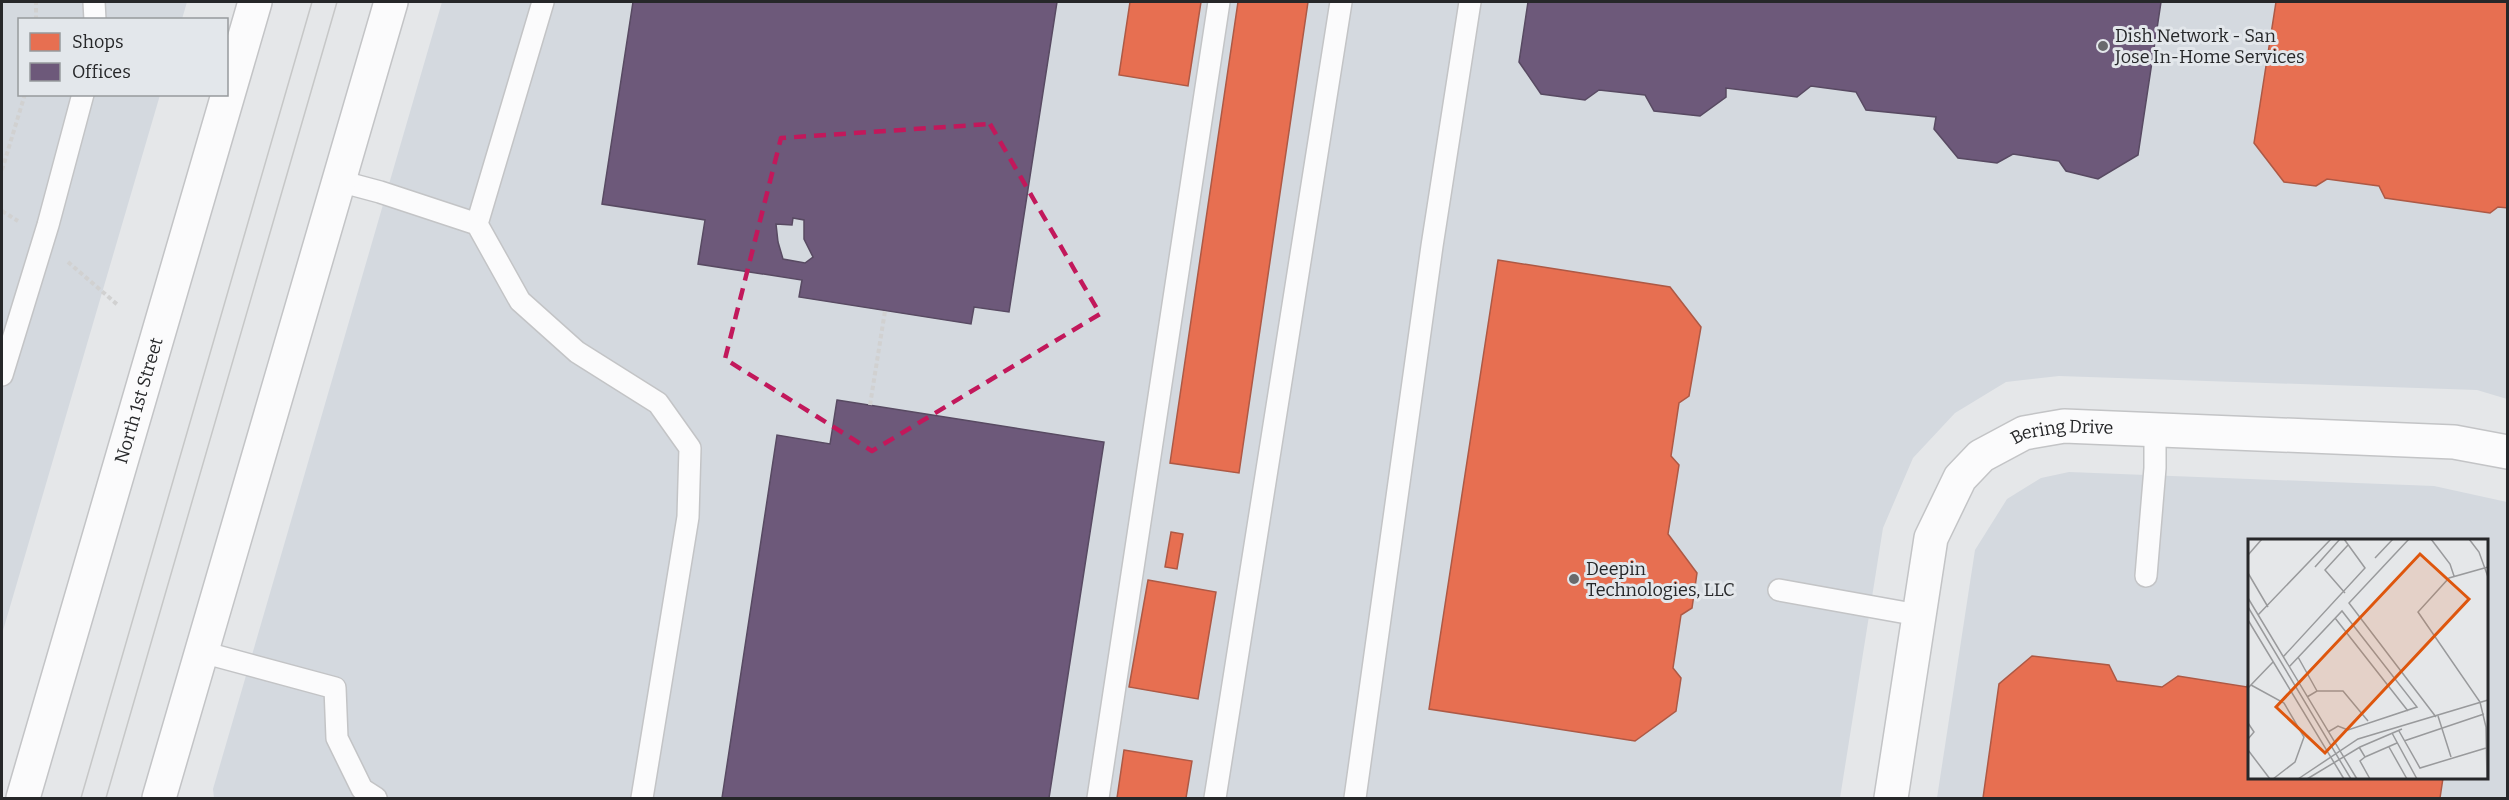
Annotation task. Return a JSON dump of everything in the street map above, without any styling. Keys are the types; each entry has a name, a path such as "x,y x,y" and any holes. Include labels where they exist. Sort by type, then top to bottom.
{"main road":[{"name":"North 1st Street","path":"228,94 255,2"},
{"path":"159,798 391,2"},
{"name":"North 1st Street","path":"22,798 227,96"},
{"name":"Bering Drive","path":"1891,798 1931,538 1960,478 1981,456 2024,433 2064,426 2454,442 2508,452"}],"lane":[{"path":"94,2 95,18"},
{"path":"477,224 543,2"},
{"path":"1098,798 1219,2"},
{"path":"1215,798 1341,2"},
{"path":"1355,798 1432,246 1470,2"},
{"path":"2,375 48,225 82,96"},
{"path":"339,181 381,192 477,224 520,301 577,352 658,403 690,448 688,517 642,798"},
{"path":"2146,576 2155,468 2155,429"},
{"path":"1779,590 1918,615"},
{"path":"202,652 335,688 337,738 362,789 376,798"}],"path":[{"path":"36,2 36,18"},
{"path":"2,170 24,96"},
{"path":"870,405 885,311"}],"highlighted area":[{"path":"990,124 1100,314 872,451 725,359 781,138"}],"shaded area":[{"path":"2,2 187,2 182,18 18,18 18,96 160,96 2,634"},
{"path":"442,2 2507,2 2507,399 2477,390 2059,376 2006,382 1955,413 1913,458 1883,528 1840,798 214,798 213,789"},
{"path":"2069,472 2434,486 2507,502 2507,798 1937,798 1975,550 2007,499 2041,478"}],"building: Shops":[{"path":"1130,2 1201,2 1188,86 1119,75"},
{"path":"1238,2 1308,2 1239,473 1170,463"},
{"path":"2276,2 2508,2 2508,208 2498,207 2490,213 2385,198 2379,186 2327,179 2316,186 2284,182 2254,143"},
{"path":"1498,260 1670,287 1701,327 1689,396 1679,403 1671,456 1679,465 1668,534 1697,573 1692,608 1681,615 1673,668 1681,678 1676,711 1635,741 1429,709"},
{"path":"1171,532 1183,534 1177,569 1165,567"},
{"path":"1148,580 1216,592 1198,699 1129,687"},
{"path":"2032,656 2109,665 2117,681 2162,687 2178,676 2247,687 2248,683 2248,779 2443,779 2440,798 1983,798 1999,684"},
{"path":"1124,750 1192,761 1186,798 1117,798"}],"building: Offices":[{"path":"633,2 1057,2 1009,312 974,307 971,324 799,297 802,280 698,264 705,220 602,204","holes":["793,218 804,220 804,239 813,257 805,263 783,259 776,224 792,225"]},
{"path":"1528,2 2161,2 2138,155 2098,179 2066,171 2059,161 2013,154 1997,163 1958,158 1934,129 1936,117 1866,110 1856,92 1811,86 1797,97 1726,88 1726,97 1700,116 1654,111 1645,95 1599,90 1585,100 1541,94 1519,62"},
{"path":"837,400 1104,442 1049,798 722,798 777,435 830,444"}],"tram line":[{"path":"81,798 312,2"},
{"path":"106,798 337,2"}],"place":[{"name":"Dish Network - San Jose In-Home Services","path":"2103,46"},
{"name":"Deepin Technologies, LLC","path":"1574,579"}]}
